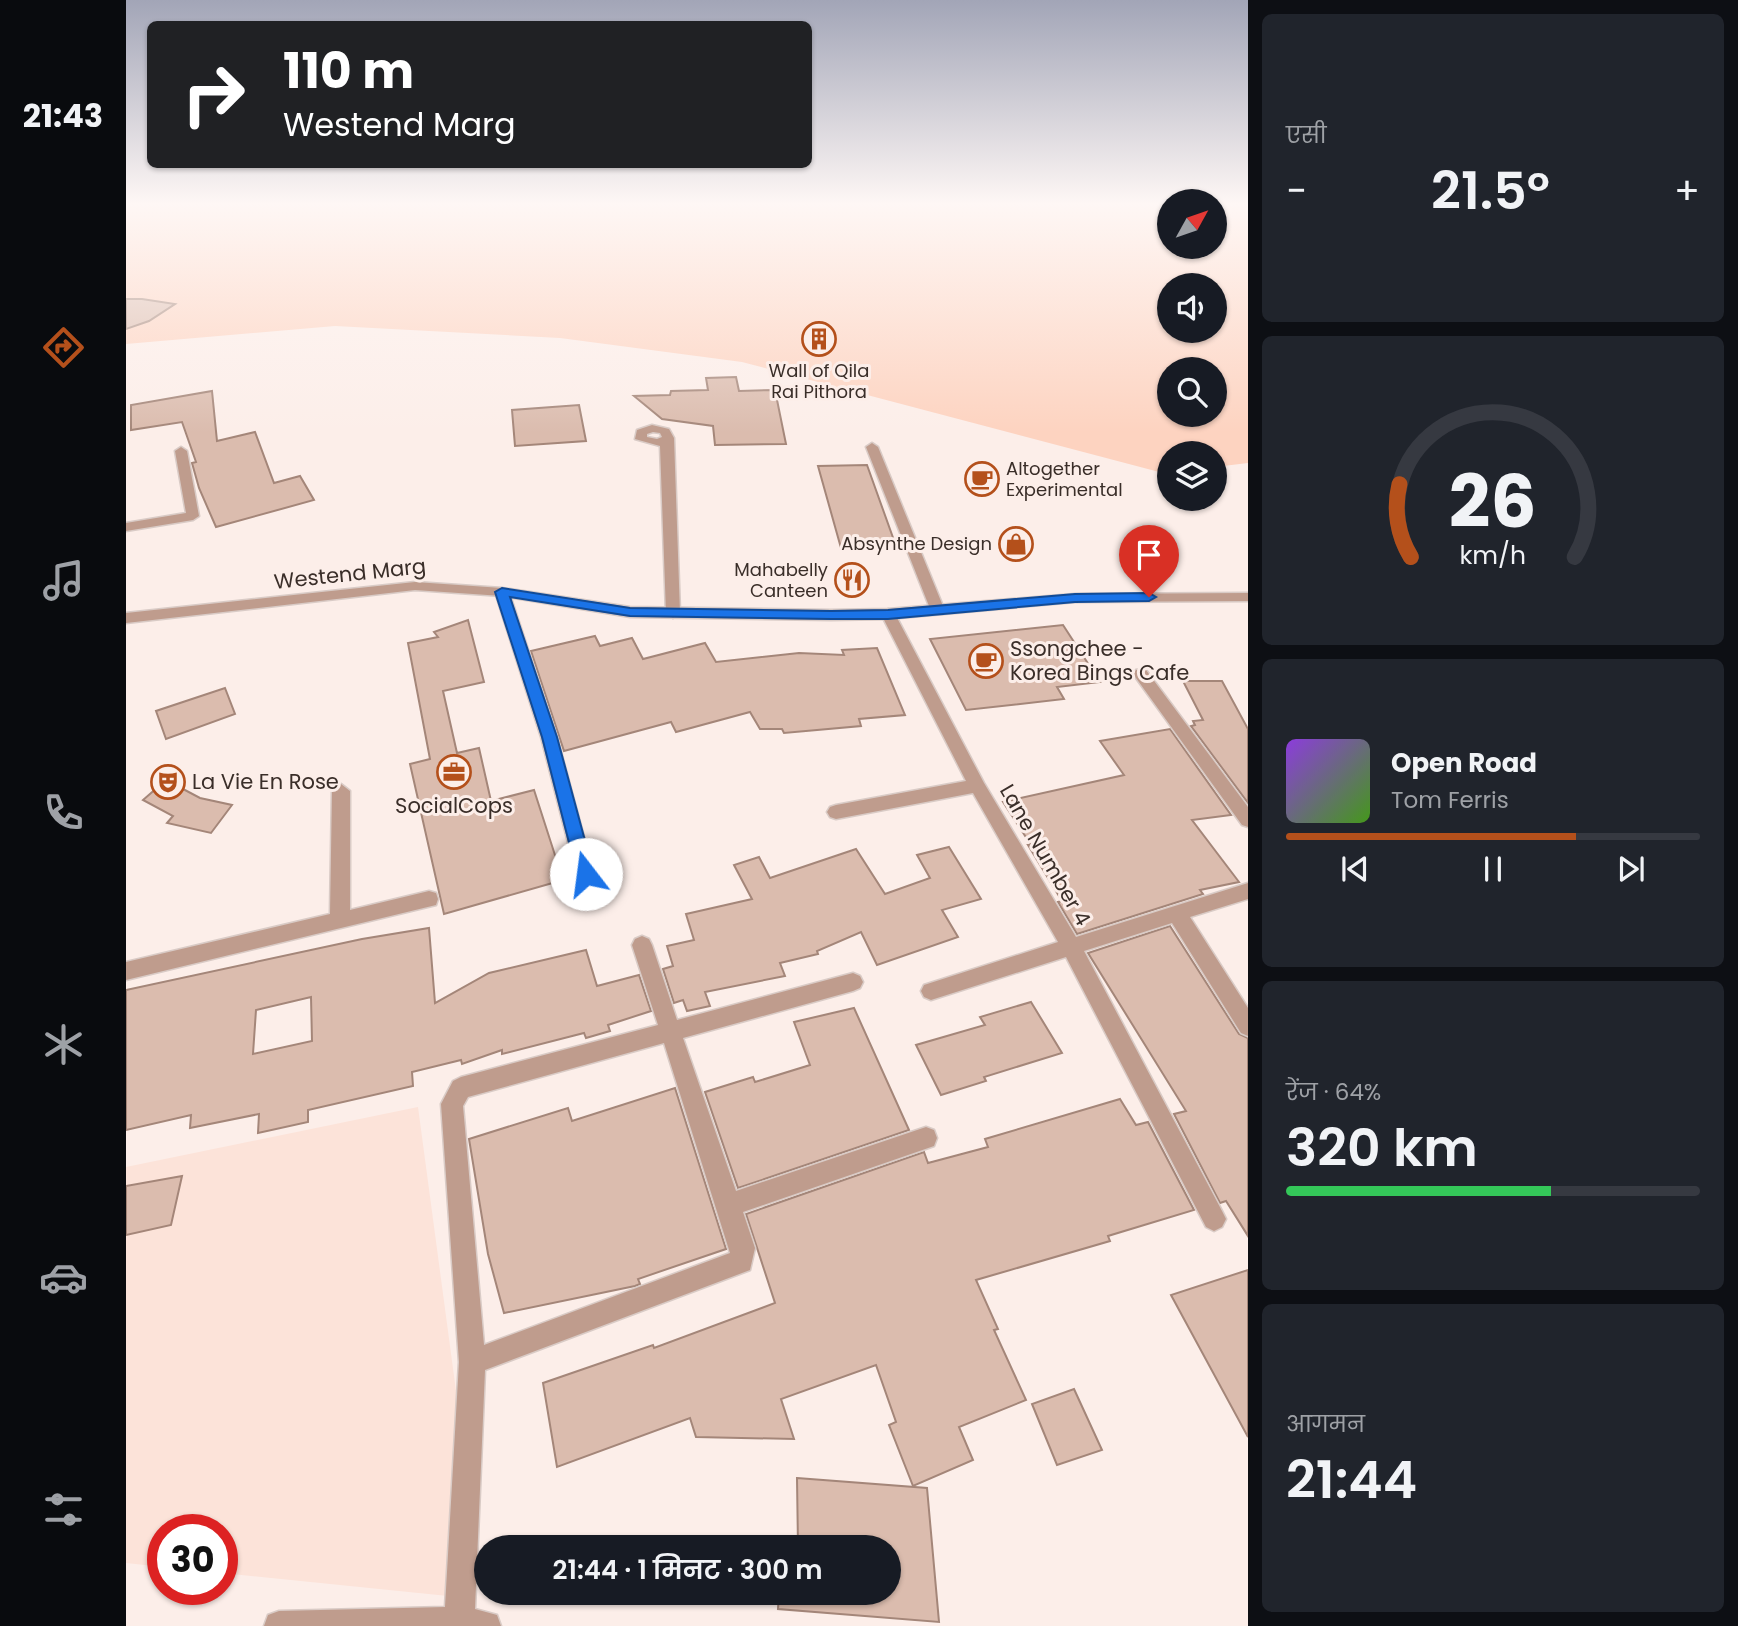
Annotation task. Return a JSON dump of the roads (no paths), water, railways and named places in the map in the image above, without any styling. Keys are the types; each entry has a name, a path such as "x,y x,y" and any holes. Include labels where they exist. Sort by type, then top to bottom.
{"street":[{"path":"666,440 673,613"},
{"path":"872,447 939,611"},
{"path":"126,527 193,516 181,451"},
{"name":"Westend Marg","path":"126,618 415,586 502,592 630,612 673,613 888,614 1075,598 1248,597"},
{"path":"502,592 549,737 586,874"},
{"name":"Lane Number 4","path":"888,614 978,786 1072,948 1213,1219"},
{"path":"1141,674 1248,820"},
{"name":"Lane Number 4","path":"836,812 978,786"},
{"path":"340,920 341,791"},
{"path":"931,991 1248,891"},
{"path":"126,971 429,899"},
{"path":"1177,914 1248,1026"},
{"path":"472,1362 741,1261 743,1248 642,945"},
{"path":"279,1626 472,1624 472,1362 452,1104 455,1094 461,1088 853,982"},
{"path":"729,1205 926,1138"}],"place":[{"name":"Wall of Qila Rai Pithora","path":"819,339"},
{"name":"Altogether Experimental","path":"982,479"},
{"name":"Absynthe Design","path":"1016,544"},
{"name":"Mahabelly Canteen","path":"852,580"},
{"name":"Ssongchee - Korea Bings Cafe","path":"986,661"},
{"name":"SocialCops","path":"454,772"},
{"name":"La Vie En Rose","path":"168,782"}]}
